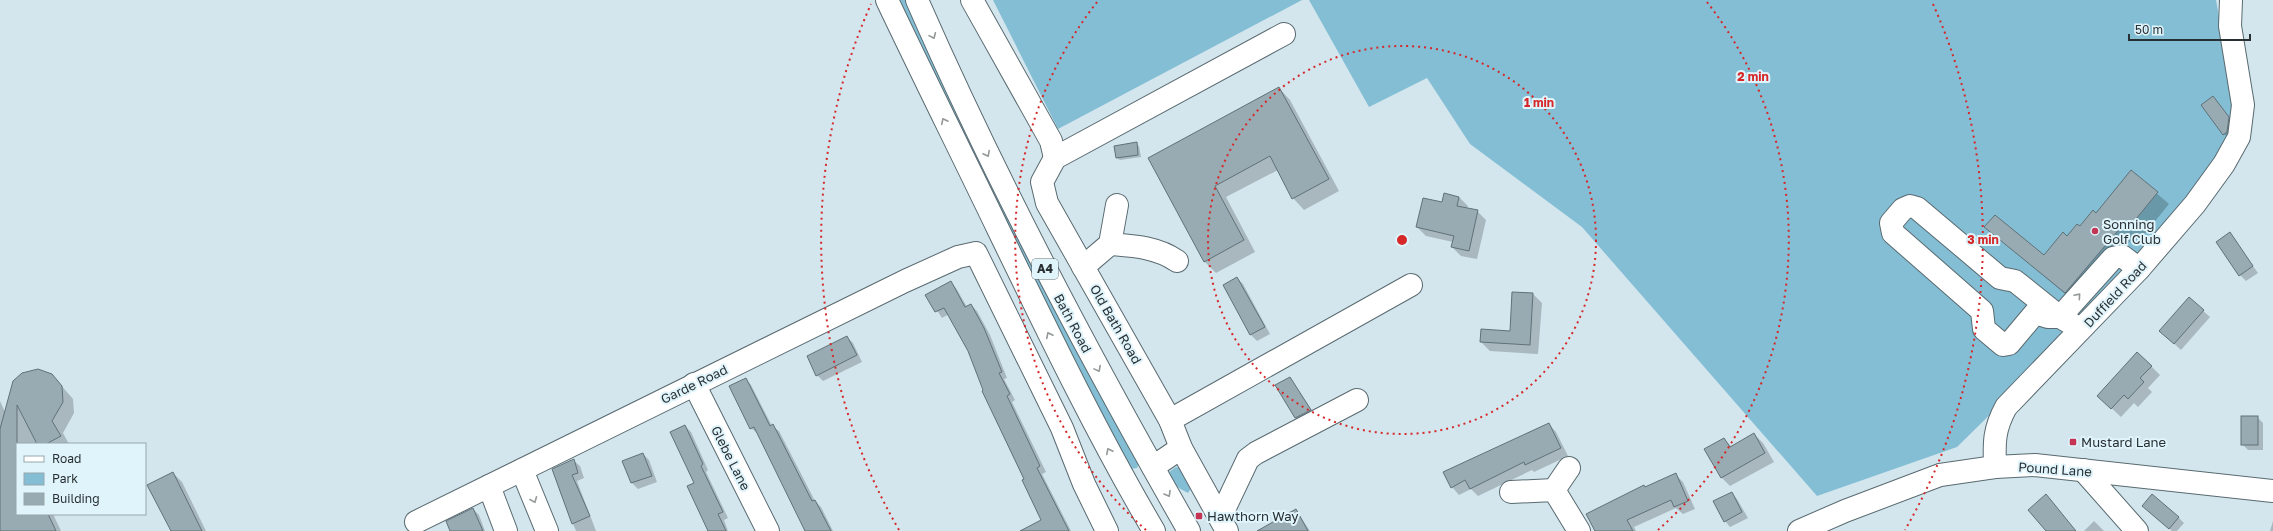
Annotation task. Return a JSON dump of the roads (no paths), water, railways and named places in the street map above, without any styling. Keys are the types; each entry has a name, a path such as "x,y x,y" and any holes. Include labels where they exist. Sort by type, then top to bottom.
{"street":[{"name":"Bath Road","path":"888,0 1030,297 1127,485 1154,531"},
{"name":"Bath Road","path":"917,0 976,132 1019,218 1095,364 1189,531"},
{"path":"972,0 1051,141 1056,158 1284,34"},
{"name":"Duffield Road","path":"1995,466 1994,443 1997,423 2006,407 2139,269 2195,204 2224,164 2239,137 2244,105 2230,26 2231,0"},
{"name":"Old Bath Road","path":"1056,158 1042,182 1047,203 1170,420 1181,448 1223,524"},
{"path":"1083,267 1110,244 1117,205"},
{"path":"2060,317 2035,313 2009,344 2003,345 1984,329 1982,311 1893,233 1892,223 1903,209 1910,206 1917,208 2000,278 2015,281 2060,317 2081,330"},
{"path":"1110,244 1138,246 1165,253 1176,261"},
{"name":"Garde Road","path":"416,522 905,281 958,257 976,254 1062,428 1084,484 1107,531"},
{"path":"2060,317 2113,258 2122,256 2139,269"},
{"path":"1170,420 1411,285"},
{"name":"Glebe Lane","path":"694,384 768,531"},
{"path":"1223,524 1248,459 1256,452 1357,400"},
{"path":"1127,485 1181,448"},
{"name":"Pound Lane","path":"1799,531 1845,511 1940,475 1995,466 2035,465 2273,491"},
{"path":"1554,490 1569,468"},
{"path":"522,470 547,531"},
{"path":"2083,470 2137,531"},
{"path":"489,486 506,531"},
{"path":"1512,492 1554,490"},
{"path":"1554,490 1579,531"}],"place":[{"name":"Sonning Golf Club","path":"2095,231"},
{"name":"Mustard Lane","path":"2073,442"},
{"name":"Hawthorn Way","path":"1199,516"}]}
